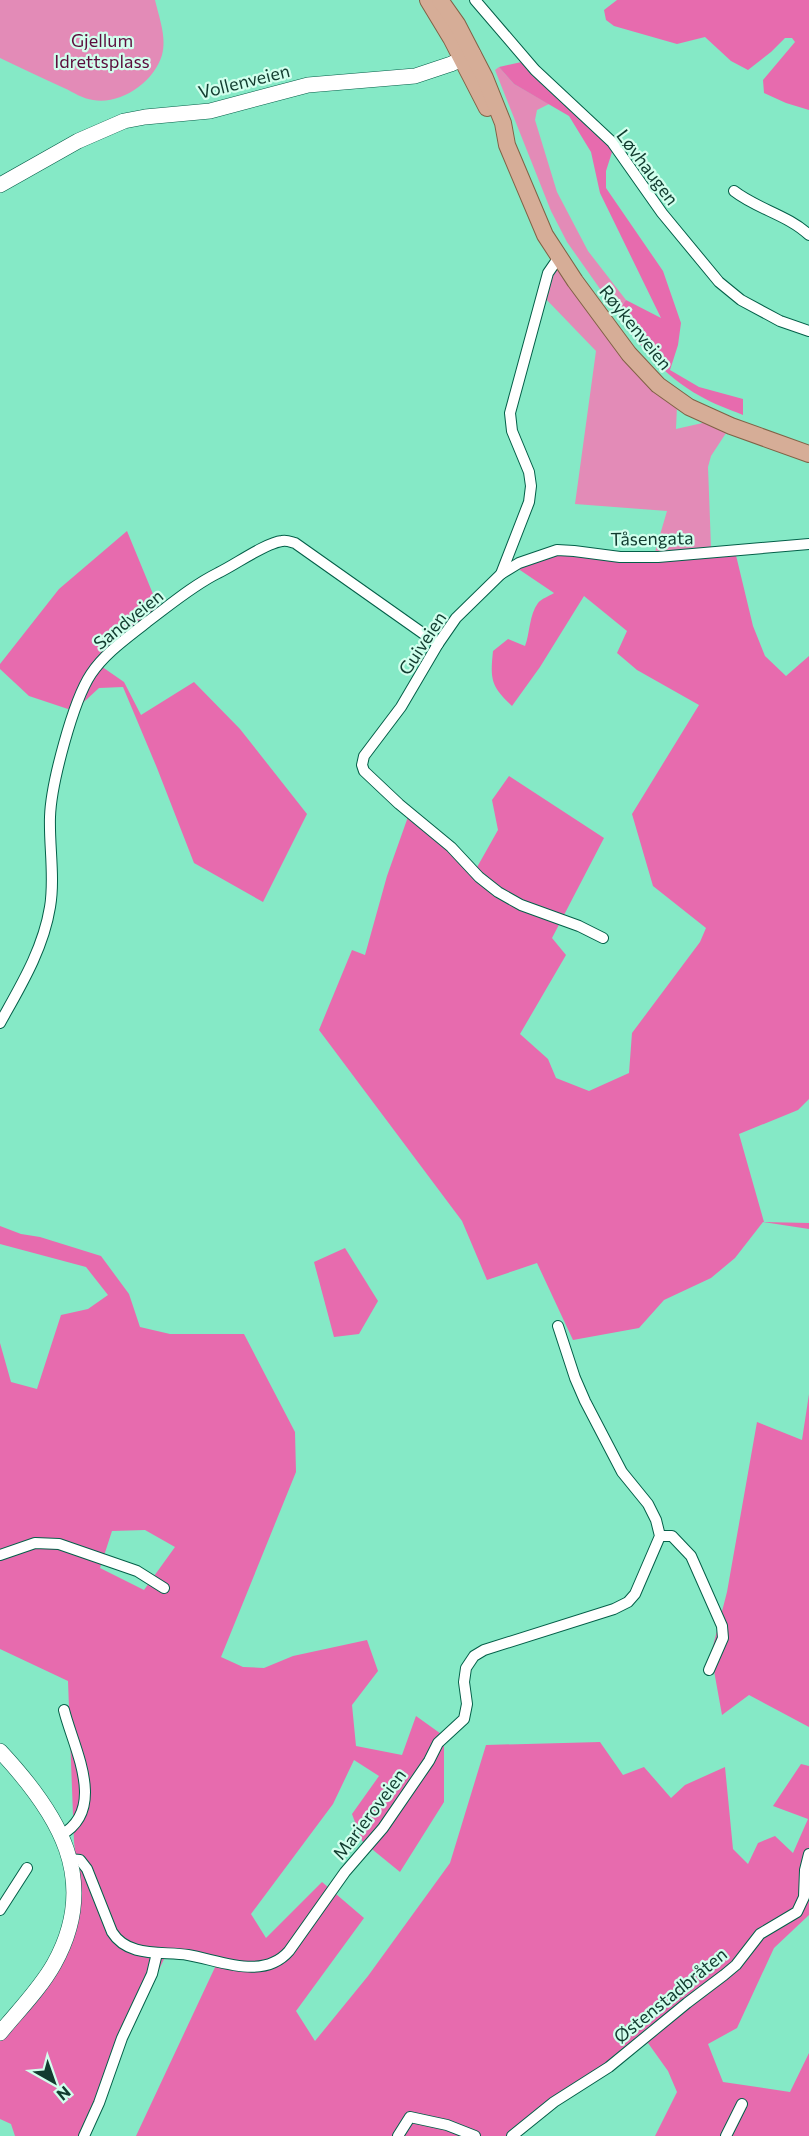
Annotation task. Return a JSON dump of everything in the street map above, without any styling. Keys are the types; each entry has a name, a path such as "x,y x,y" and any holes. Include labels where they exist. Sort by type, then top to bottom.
{"main road":[{"name":"Røykenveien","path":"438,3 457,24 468,56 496,103 507,145 535,213 559,257 628,354 658,385 681,402 705,415 809,454"},
{"name":"Vollenveien","path":"0,185 78,141 124,121 210,111 293,88 321,83 415,76 468,56"},
{"path":"0,1751 53,1817 69,1859 74,1888 74,1904 65,1941 50,1970 0,2032"}],"street":[{"name":"Løvhaugen","path":"475,0 536,70 612,142 662,213 719,282 741,300 780,321 809,331"},
{"path":"734,190 745,200 793,224 809,235"},
{"name":"Guiveien","path":"559,257 548,273 510,413 512,431 529,472 531,486 529,502 501,574 456,618 401,707 364,756 362,765 364,771 399,804 451,847 479,877 498,892 521,905 579,926 603,938"},
{"name":"Sandveien","path":"0,1023 26,975 42,938 50,906 50,815 54,786 74,711 92,671 109,652 203,581 272,544 285,540 296,543 438,644"},
{"name":"Tåsengata","path":"501,574 525,560 557,550 620,557 658,557 809,544"},
{"path":"558,1326 574,1378 622,1472 648,1504 656,1520 660,1536 672,1536 691,1556 717,1612 723,1638 709,1670"},
{"name":"Marieroveien","path":"69,1859 80,1860 87,1869 112,1932 117,1940 126,1946 136,1950 184,1954 244,1966 268,1964 285,1955 345,1872 383,1828 429,1761 441,1739 464,1719 467,1704 464,1682 466,1668 474,1656 484,1650 614,1609 628,1602 635,1594 660,1536"},
{"path":"0,1555 35,1543 59,1544 137,1571 164,1588"},
{"path":"61,1835 75,1823 83,1809 86,1796 85,1778 64,1710"},
{"name":"Østenstadbråten","path":"513,2136 554,2102 609,2067 724,1975 736,1965 760,1934 797,1912 804,1897 805,1870 809,1854"},
{"path":"0,1910 27,1868"},
{"path":"84,2136 99,2103 122,2038 153,1974 157,1953"},
{"path":"726,2136 742,2104"},
{"path":"398,2136 410,2117 447,2125 475,2136"}],"green space":[{"name":"Gjellum Idrettsplass","path":"0,0 155,0 163,35 162,55 152,74 135,90 104,101 86,98 0,58"},
{"path":"499,67 514,84 549,104 537,110 535,120 557,192 588,251 626,300 617,313 567,242 551,211 495,70"},
{"path":"556,264 677,406 676,429 707,422 728,430 711,456 708,467 711,547 655,552 667,511 575,504 596,351 544,297"}],"shaded area":[{"path":"617,0 809,0 809,110 764,93 763,80 795,42 792,38 785,38 748,70 731,61 705,37 677,44 614,26 606,20 604,10"},
{"path":"526,61 613,149 606,171 606,188 663,271 681,323 678,345 670,370 699,387 743,399 743,415 705,399 675,379 643,348 617,313 626,300 661,318 600,193 591,152 569,116 514,84 499,67"},
{"path":"127,531 160,611 98,664 124,682 141,715 194,682 240,729 307,814 263,902 194,863 123,687 99,688 74,711 29,696 0,669 0,664 59,589"},
{"path":"734,547 753,626 765,656 786,676 809,656 809,1099 798,1110 739,1134 764,1222 809,1223 809,1229 763,1222 735,1258 711,1278 664,1300 639,1328 573,1340 537,1263 487,1280 462,1221 319,1030 352,950 365,955 387,876 409,814 476,869 498,830 492,800 509,776 604,838 552,938 566,955 520,1034 548,1059 556,1078 589,1091 629,1073 632,1033 700,942 706,928 653,886 632,814 699,705 637,670 617,653 627,631 584,596 540,667 512,706 493,682 493,651 508,639 525,646 535,608 541,600 554,593 514,566 560,551 628,556"},
{"path":"0,1226 101,1256 129,1294 140,1327 170,1334 244,1334 295,1432 296,1472 221,1657 243,1667 264,1668 293,1656 367,1640 378,1671 352,1705 356,1746 402,1755 416,1716 444,1736 444,1802 400,1872 362,1841 352,1814 379,1776 354,1760 333,1804 251,1914 266,1938 322,1882 364,1918 296,2011 315,2041 368,1976 450,1863 486,1745 600,1742 623,1775 644,1767 671,1798 685,1785 725,1767 733,1849 748,1864 758,1843 775,1836 793,1853 808,1819 773,1806 801,1764 809,1766 809,1915 774,1948 737,2028 708,2044 723,2082 790,2092 809,2053 809,2136 655,2136 677,2092 668,2071 648,2043 564,2095 514,2136 136,2136 217,1963 165,1957 112,2068 86,2136 15,2136 11,2124 0,2119 0,2039 69,1950 80,1895 74,1842 68,1681 0,1649 0,1343 11,1382 37,1389 61,1315 88,1309 108,1295 86,1267 0,1244","holes":["145,1530 175,1547 144,1590 100,1568 112,1531"]},
{"path":"345,1248 378,1301 359,1334 334,1337 314,1262"},
{"path":"809,1394 809,1727 749,1695 722,1715 711,1654 727,1592 757,1422 802,1440"}]}
